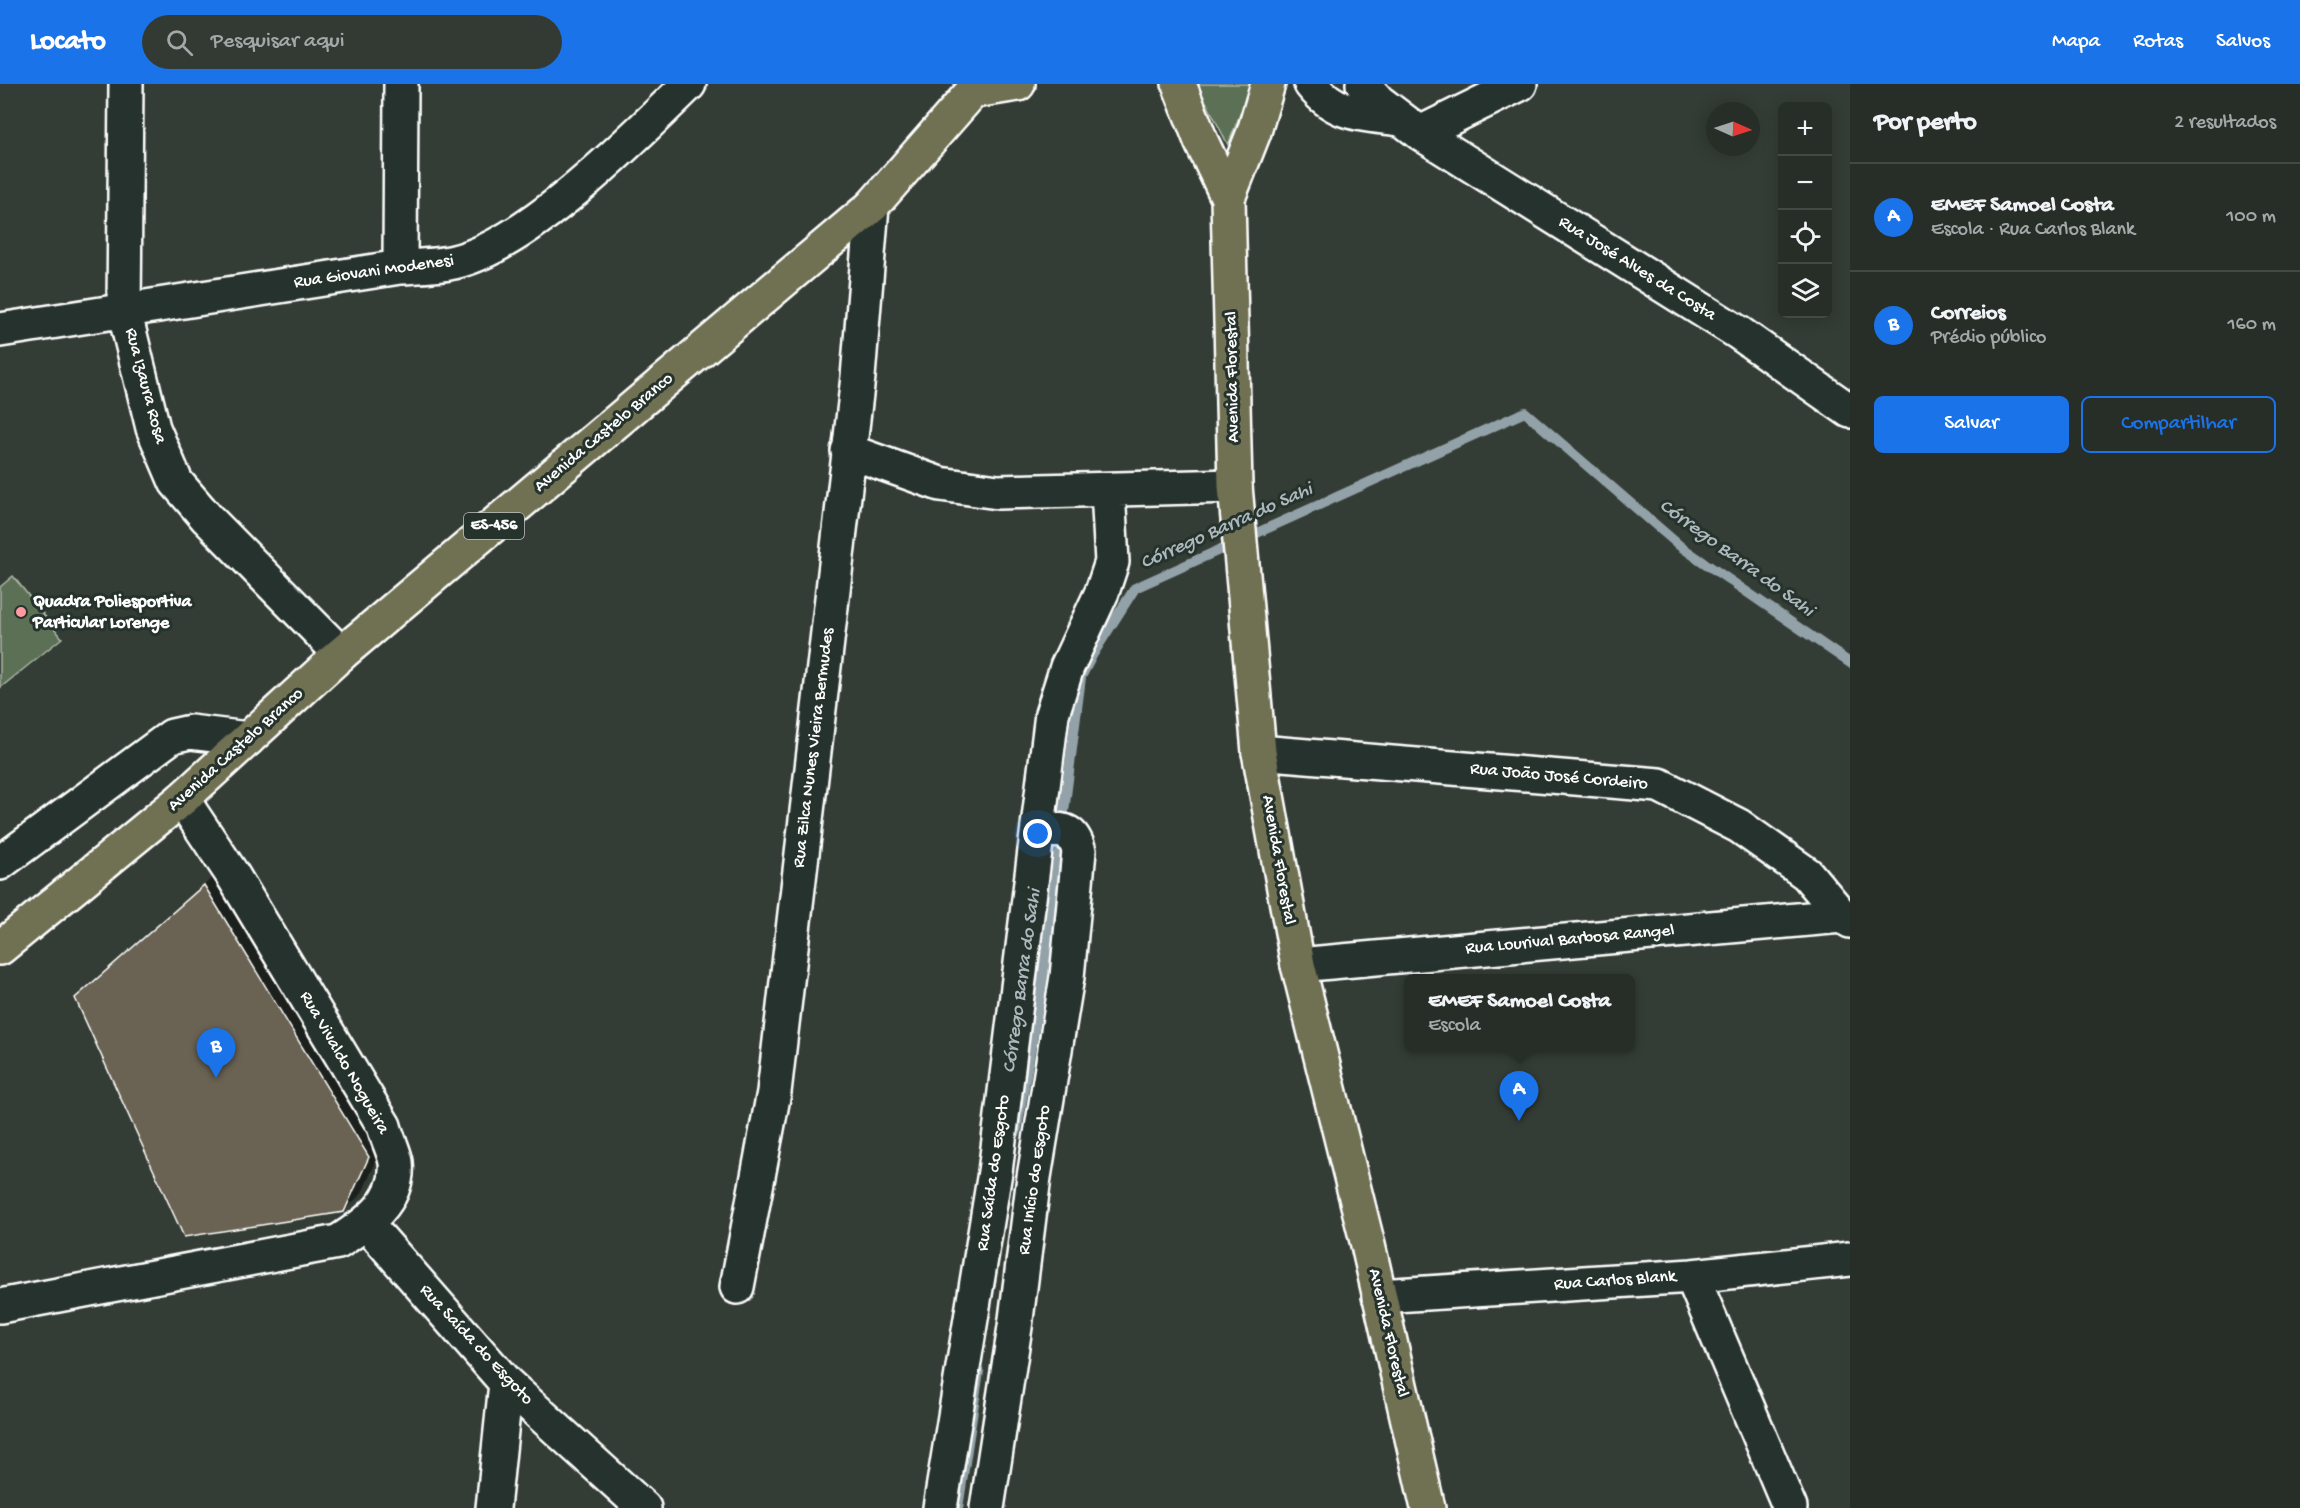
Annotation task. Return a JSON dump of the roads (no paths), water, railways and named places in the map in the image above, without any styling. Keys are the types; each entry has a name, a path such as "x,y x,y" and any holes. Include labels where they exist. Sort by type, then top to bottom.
{"main road":[{"name":"Avenida Castelo Branco","path":"0,948 182,799 341,654 872,206 977,87 1018,84"},
{"name":"Avenida Florestal","path":"1179,84 1201,141 1228,198"},
{"name":"Avenida Florestal","path":"1268,84 1254,132 1228,198 1235,486 1259,752 1298,965 1428,1508"}],"street":[{"name":"Rua Izaura Rosa","path":"126,84 124,310 153,428 176,482 207,518 341,654"},
{"path":"400,267 401,84"},
{"path":"1311,84 1333,106 1410,126 1520,84"},
{"name":"Rua José Alves da Costa","path":"1363,84 1378,101 1410,126 1739,333 1850,411"},
{"name":"Rua Giovani Modenesi","path":"0,330 400,267 455,262 497,246 570,194 682,87"},
{"name":"Rua Zilca Nunes Vieira Bermudes","path":"737,1287 774,1092 860,354 872,206"},
{"path":"848,451 919,477 967,489 998,492 1235,486"},
{"name":"Rua Saída do Esgoto","path":"940,1508 995,1172 1052,714 1067,667 1102,592 1112,562 1108,490"},
{"path":"0,863 172,736 190,732 248,740"},
{"name":"Rua João José Cordeiro","path":"1259,752 1659,785 1739,826 1807,874 1846,919"},
{"name":"Rua Vivaldo Nogueira","path":"0,1306 338,1242 367,1224 391,1195 396,1163 384,1126 232,874 182,799"},
{"name":"Rua Início do Esgoto","path":"987,1508 1015,1327 1034,1177 1067,977 1079,851 1075,836 1070,832 1038,830"},
{"name":"Rua Lourival Barbosa Rangel","path":"1298,965 1846,919"},
{"name":"Rua Saída do Esgoto","path":"367,1224 506,1383 644,1508"},
{"name":"Rua Carlos Blank","path":"1379,1296 1692,1276 1850,1259"},
{"path":"1692,1276 1790,1508"},
{"path":"492,1508 506,1383"}],"waterway":[{"name":"Córrego Barra do Sahi","path":"1016,1133 1044,970 1081,677 1135,588 1525,412 1680,546 1850,663"},
{"name":"Córrego Barra do Sahi","path":"958,1508 979,1371"}],"place":[{"name":"Quadra Poliesportiva Particular Lorenge","path":"21,612"},
{"name":"Correios","path":"216,1078"},
{"name":"EMEF Samoel Costa","path":"1519,1121"}]}
